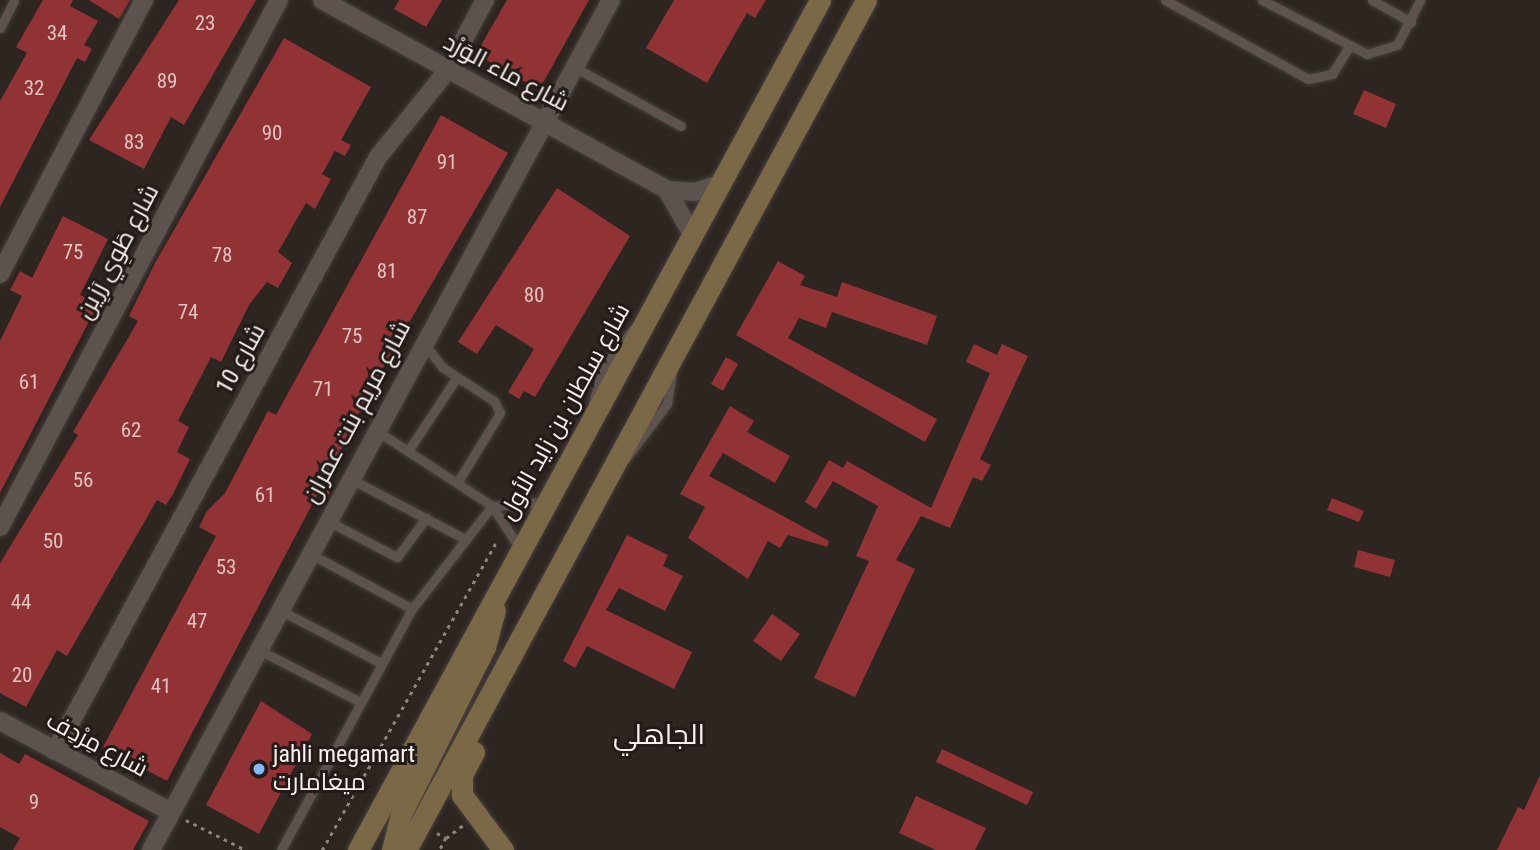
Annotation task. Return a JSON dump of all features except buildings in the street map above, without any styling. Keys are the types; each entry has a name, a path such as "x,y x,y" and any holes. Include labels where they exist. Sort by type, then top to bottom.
{"main road":[{"name":"شارع سلطان بن زايد الأول","path":"360,846 820,0"},
{"path":"400,849 497,680 866,0"},
{"path":"400,849 485,647 497,591"},
{"path":"497,680 462,775 462,795 474,817 503,850"},
{"path":"360,846 400,849"}],"street":[{"path":"0,274 144,0"},
{"name":"شارع طَوِي رَزِين","path":"0,527 279,0"},
{"name":"شارع ماء الوَرْد","path":"322,0 667,190"},
{"name":"شارع 10","path":"55,751 378,157 447,71 485,0"},
{"name":"شارع مريم بنت عمران","path":"151,850 423,341 611,0"},
{"path":"667,190 694,192 720,184"},
{"path":"667,190 692,234"},
{"name":"شارع مِرْدِف","path":"0,721 171,812"}],"lane":[{"path":"0,28 14,0"},
{"path":"1165,0 1308,79 1332,74 1348,48"},
{"path":"1262,0 1348,48 1367,54 1388,51 1411,22 1420,0"},
{"path":"1372,0 1411,22"},
{"path":"574,67 681,126"},
{"path":"423,341 436,362 494,401 500,413 457,483"},
{"path":"408,451 457,377"},
{"path":"375,430 492,506 507,523 520,549"},
{"path":"349,478 465,539"},
{"path":"492,506 514,509 547,500"},
{"path":"281,850 412,609 492,506"},
{"path":"327,520 397,557 426,518"},
{"path":"309,553 412,609"},
{"path":"279,609 381,663"},
{"path":"258,650 360,702"}],"path":[{"path":"322,850 507,523"},
{"path":"171,812 246,850"},
{"path":"446,838 474,817"}],"place":[{"name":"jahli megamart ميغامارت","path":"259,769"}],"district":[{"name":"الجاهلي","path":"659,735"}]}
